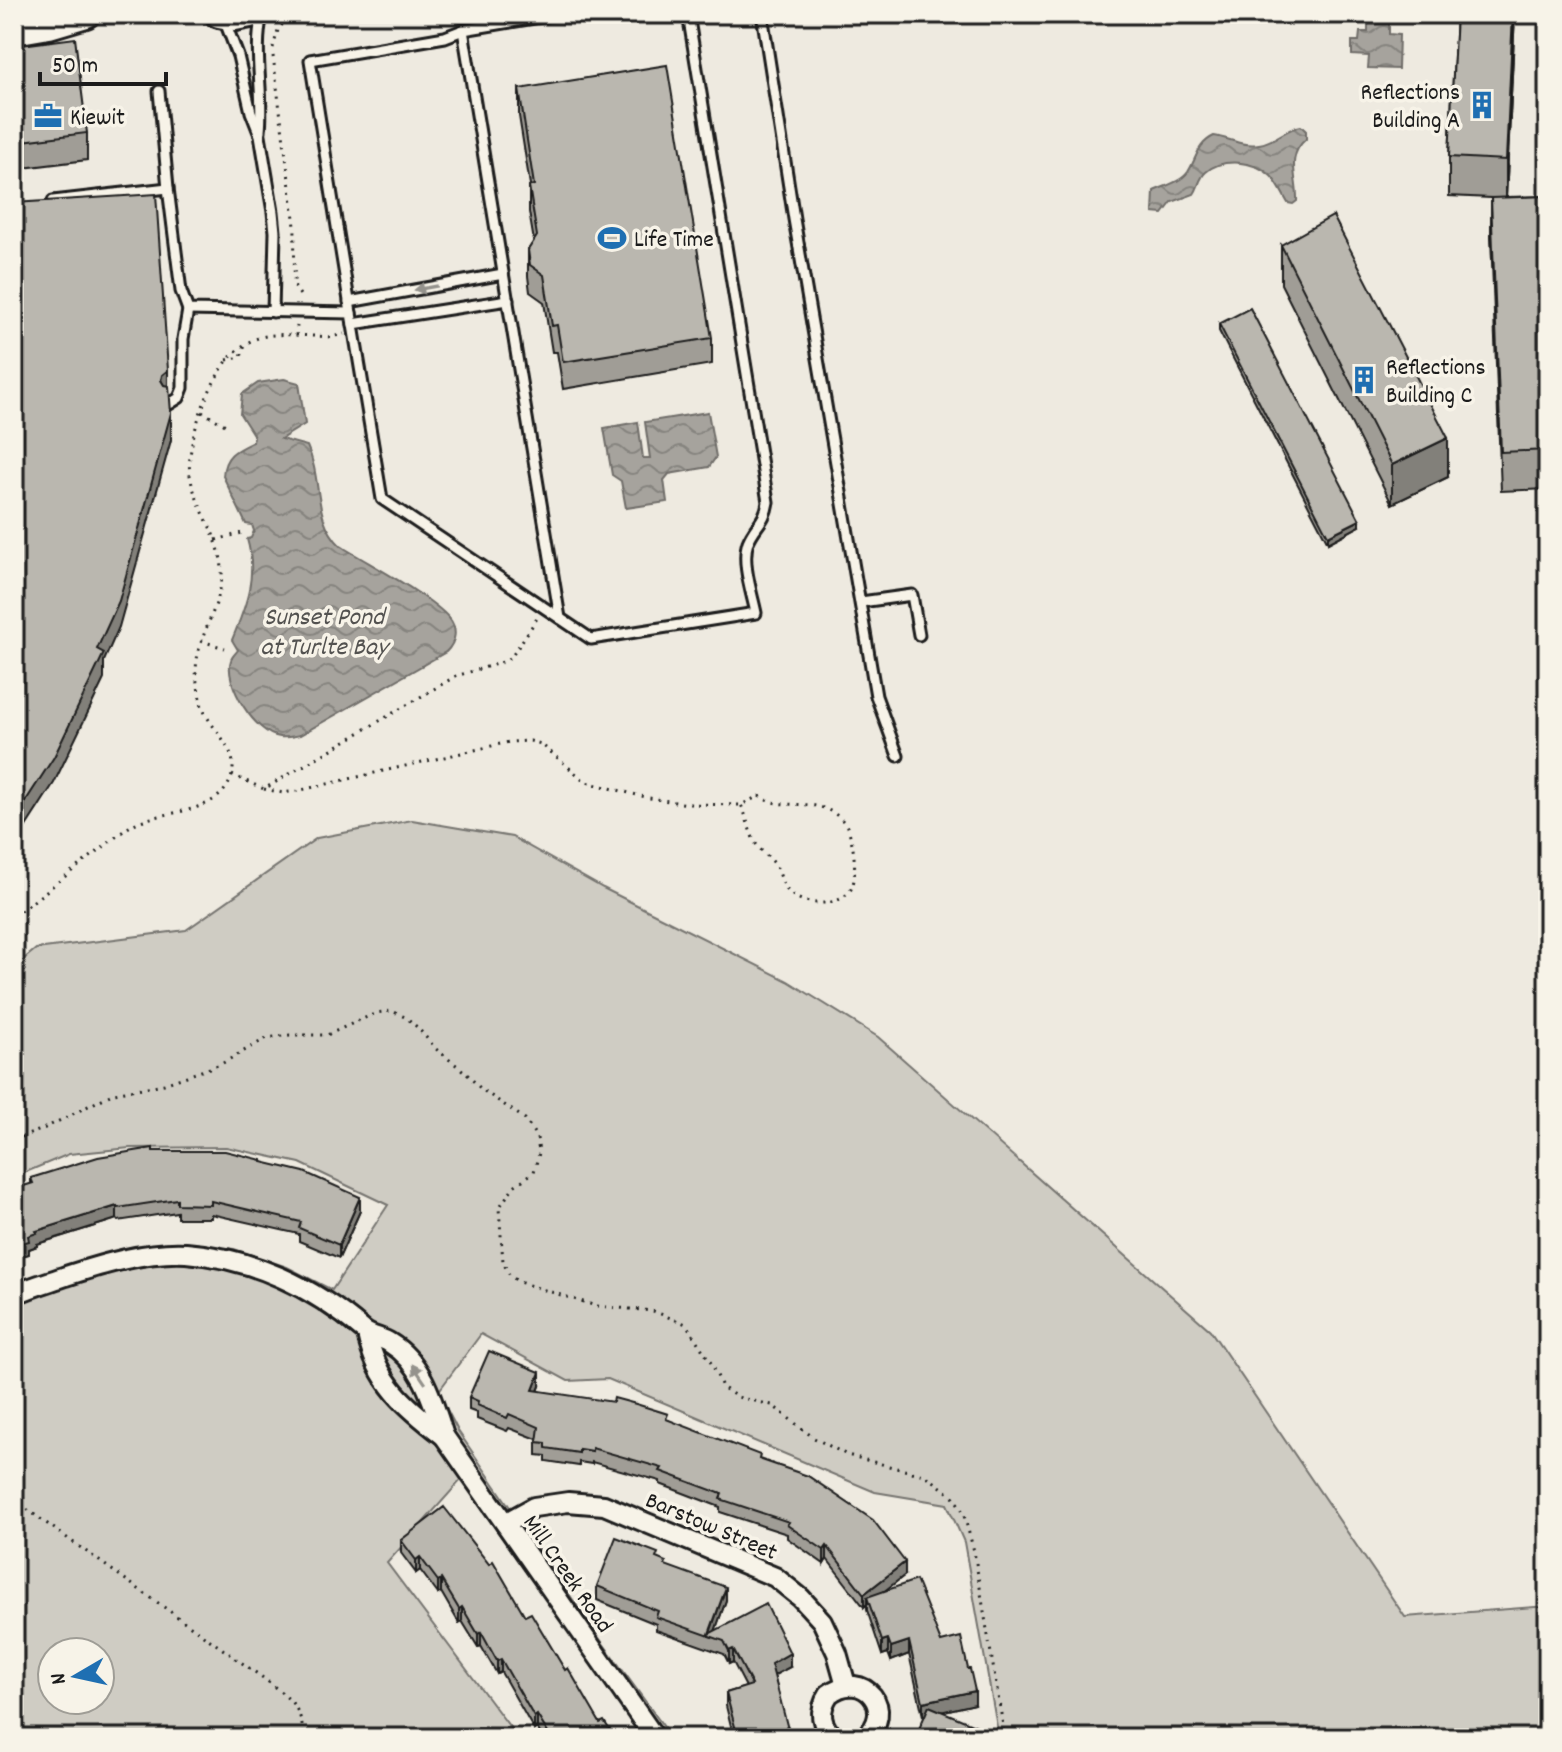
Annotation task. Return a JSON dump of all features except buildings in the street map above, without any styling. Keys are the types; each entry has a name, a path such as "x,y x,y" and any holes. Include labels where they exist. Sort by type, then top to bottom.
{"main road":[{"path":"14,31 86,14"},
{"path":"220,15 235,17 250,14"}],"street":[{"name":"Mill Creek Road","path":"14,1295 90,1268 144,1256 185,1253 261,1269 302,1286 344,1314 367,1334 388,1341 406,1354 430,1390 444,1436"},
{"name":"Mill Creek Road","path":"367,1334 371,1356 403,1405 444,1436 655,1738"},
{"name":"Barstow Street","path":"505,1523 534,1507 568,1502 604,1505 775,1577 801,1598 822,1621 837,1653 846,1685"},
{"path":"835,1738 826,1730 821,1712 829,1694 846,1685 865,1689 877,1705 876,1724 864,1738"}],"lane":[{"path":"260,135 262,109 257,53 262,14"},
{"path":"559,14 310,60 382,499 591,639 756,613 746,553 752,534 766,518 768,502 688,14"},
{"path":"762,14 876,696 898,756"},
{"path":"220,15 238,56 251,112 260,135 275,232 273,312"},
{"path":"463,30 560,618"},
{"path":"159,91 181,291 188,310 183,339 183,388 179,398 168,405"},
{"path":"42,202 168,188"},
{"path":"349,302 503,274"},
{"path":"353,324 508,300"},
{"path":"188,310 351,313"},
{"path":"861,602 912,595 919,635"}],"path":[{"path":"290,14 278,30 272,51 295,226 294,286 302,296 300,304"},
{"path":"296,335 297,324"},
{"path":"14,916 134,824 167,813 201,807 221,795 232,775 231,753 202,707 196,674 201,641 222,578 221,557 197,501 190,474 189,450 202,412 227,360 245,344 266,336 331,337 346,334"},
{"path":"227,360 241,357 245,344"},
{"path":"202,412 229,427"},
{"path":"216,540 242,533"},
{"path":"264,789 456,676 503,662 512,656 545,608"},
{"path":"201,641 225,648"},
{"path":"232,775 264,789 283,793 520,741 541,744 586,782 664,801 741,805 759,796 771,803 812,803 834,814 849,831 854,858 853,887 834,901 819,903 798,900 787,890 774,864 754,840 741,805"},
{"path":"14,1140 114,1093 164,1084 221,1064 267,1038 327,1035 376,1013 400,1014 481,1089 525,1119 537,1138 539,1153 534,1172 514,1186 499,1208 503,1262 510,1276 519,1282 586,1304 653,1311 686,1324 713,1366 722,1387 737,1397 772,1405 814,1438 847,1455 927,1476 954,1497 963,1512 974,1551 1005,1738"},
{"path":"14,1500 296,1704 303,1738"}],"shaded area":[{"path":"412,820 512,837 603,888 788,981 878,1037 1210,1330 1405,1617 1548,1606 1548,1738 999,1738 964,1542 947,1504 875,1492 608,1379 568,1381 481,1334 438,1392 458,1431 597,1635 672,1738 644,1738 461,1480 387,1563 518,1738 14,1738 14,1284 121,1250 179,1244 234,1249 287,1267 332,1290 388,1205 300,1163 226,1147 130,1148 69,1154 14,1177 14,967 36,949 186,930 317,838"}],"water":[{"path":"1368,23 1389,23 1389,34 1399,35 1398,69 1368,68 1369,56 1352,55 1352,41 1359,41 1360,32 1368,32"},
{"path":"1301,126 1306,131 1306,139 1294,160 1297,201 1293,204 1288,203 1276,182 1264,171 1248,164 1230,163 1206,172 1194,194 1172,202 1163,214 1153,213 1154,191 1185,175 1208,139 1214,136 1253,145 1270,141"},
{"name":"Sunset Pond at Turlte Bay","path":"284,379 299,383 305,424 281,439 307,446 322,511 332,535 341,546 440,609 452,622 455,631 454,640 446,652 300,735 280,737 271,734 252,718 232,681 231,660 238,650 232,640 249,591 251,566 247,539 254,531 252,525 246,524 223,476 228,458 253,442 254,436 240,414 242,394 258,383"},
{"path":"708,412 716,457 709,467 669,474 664,480 667,502 626,508 621,481 612,475 604,428 638,422 643,458 650,458 645,422"}],"place":[{"name":"Reflections Building A","path":"1482,105"},
{"name":"Kiewit","path":"48,116"},
{"name":"Life Time","path":"612,238"},
{"name":"Reflections Building C","path":"1364,380"}]}
